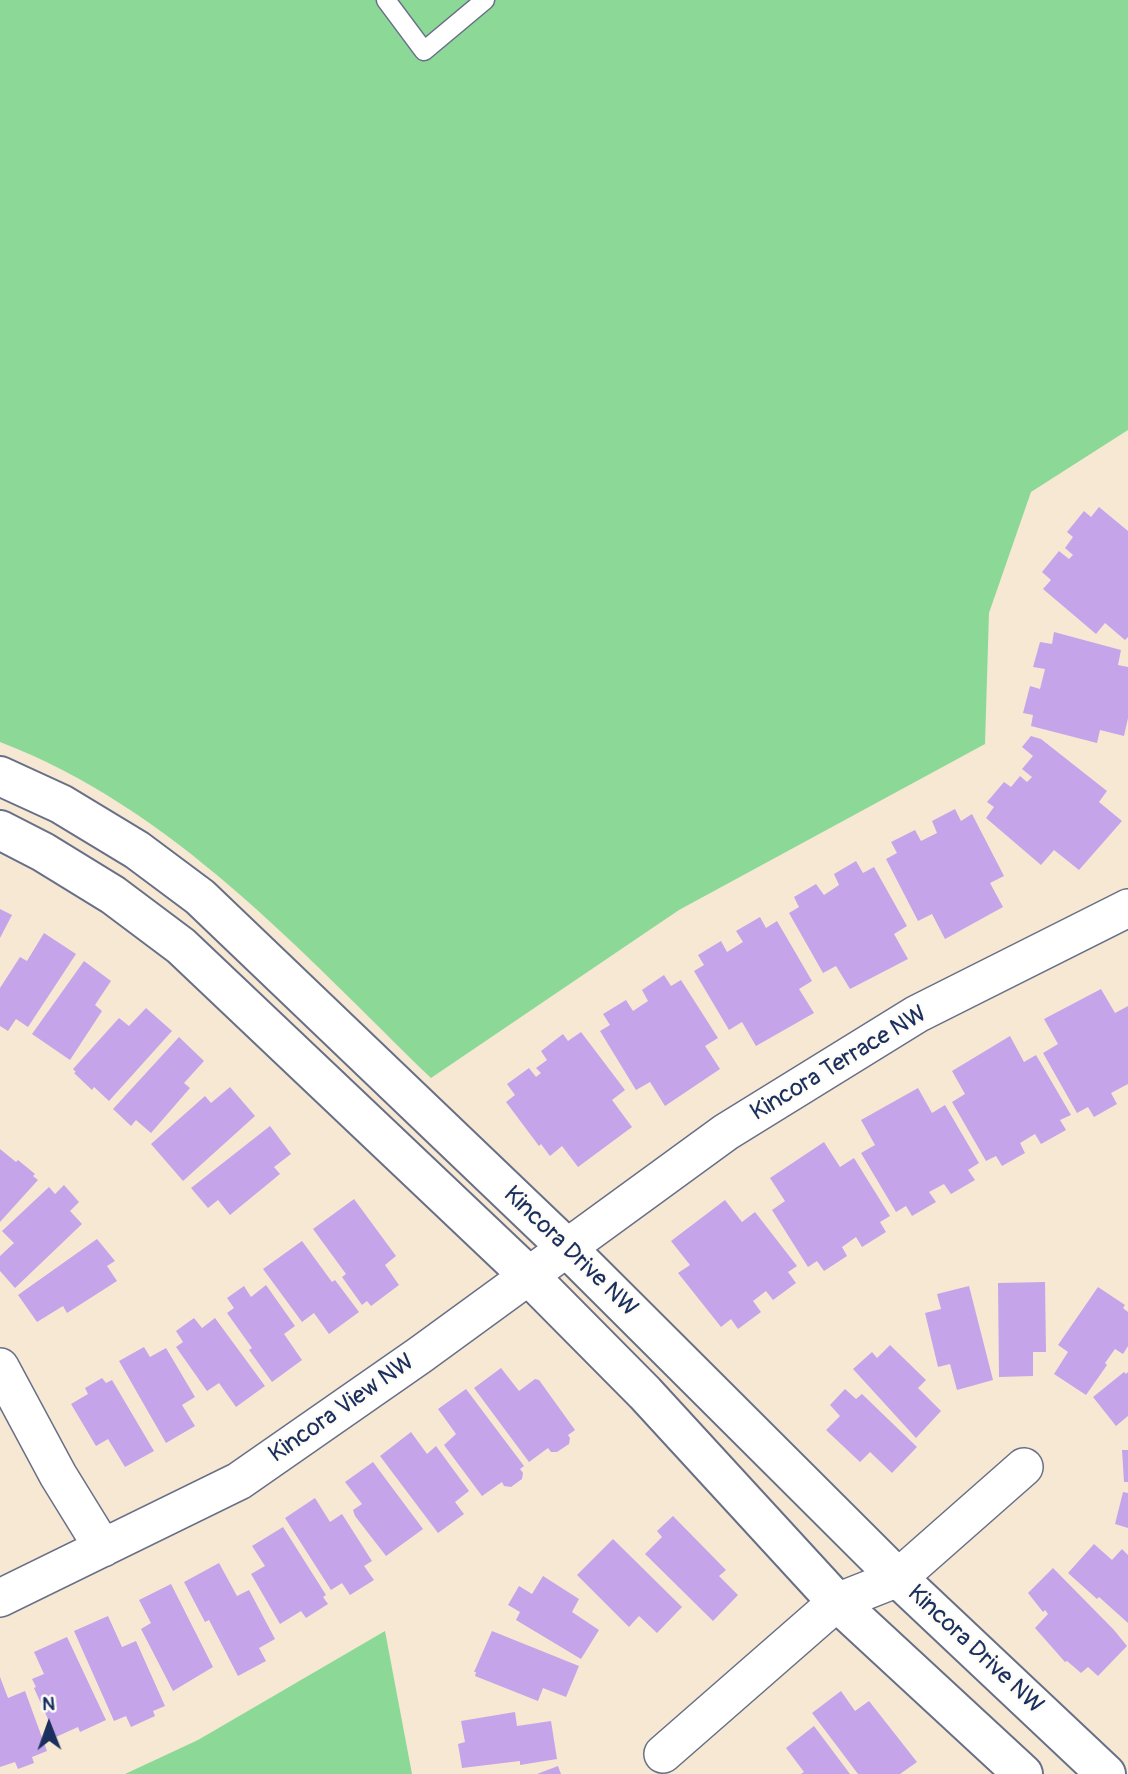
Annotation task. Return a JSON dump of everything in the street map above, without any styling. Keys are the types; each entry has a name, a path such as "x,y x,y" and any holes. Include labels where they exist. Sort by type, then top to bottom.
{"street":[{"name":"Kincora Drive NW","path":"0,776 61,804 137,849 201,897 567,1248 898,1578 1106,1774"},
{"name":"Kincora Drive NW","path":"0,830 43,852 113,895 181,946 528,1275 645,1394 837,1602 1023,1774"},
{"name":"Kincora Terrace NW","path":"567,1248 726,1132 917,1014 1128,908"},
{"name":"Kincora View NW","path":"0,1598 239,1482 567,1248"},
{"path":"0,1367 58,1475 103,1548"},
{"path":"663,1754 837,1602 898,1578 1024,1467"}],"lane":[{"path":"386,0 424,51 485,0"}],"green space":[{"path":"0,0 1128,0 1128,430 1031,492 989,613 985,744 679,910 431,1078 283,934 178,844 122,805 63,770 0,742"},
{"path":"385,1631 412,1774 125,1774 198,1740"}],"building":[{"path":"1099,507 1128,531 1128,637 1125,640 1105,623 1096,634 1043,589 1051,580 1042,572 1059,551 1069,559 1073,555 1065,548 1073,537 1067,532 1084,511 1091,517"},
{"path":"1054,632 1121,650 1118,665 1128,667 1128,718 1124,736 1100,730 1097,743 1031,726 1033,715 1023,713 1030,686 1040,689 1045,669 1033,667 1040,642 1052,644"},
{"path":"1031,736 1041,739 1107,791 1099,802 1122,821 1079,870 1054,850 1041,865 986,818 994,807 987,802 1004,782 1011,787 1020,776 1027,782 1032,777 1022,769 1033,756 1022,747"},
{"path":"955,809 961,821 972,814 1004,876 990,883 1003,907 945,939 932,914 918,921 886,859 897,853 891,842 915,830 921,841 937,833 932,821"},
{"path":"856,861 863,873 874,867 907,926 894,934 908,959 850,989 836,966 823,973 789,913 799,907 794,897 816,884 824,895 839,885 834,874"},
{"path":"0,909 12,915 0,938"},
{"path":"760,917 766,928 777,921 812,981 799,989 814,1013 756,1046 742,1022 729,1030 694,971 704,965 698,955 721,941 727,952 743,942 736,931"},
{"path":"44,933 76,954 28,1027 16,1019 8,1031 0,1026 0,988 20,957 27,961"},
{"path":"84,961 111,981 95,1005 102,1011 70,1060 32,1034"},
{"path":"664,975 671,986 681,980 718,1038 705,1046 720,1069 665,1106 650,1082 636,1090 600,1031 610,1025 603,1014 626,1000 633,1011 648,1001 642,990"},
{"path":"1101,989 1115,1013 1128,1006 1128,1084 1111,1093 1117,1104 1094,1117 1088,1107 1077,1113 1043,1053 1058,1044 1044,1019"},
{"path":"146,1008 172,1031 109,1101 94,1087 92,1090 73,1069 119,1018 129,1026"},
{"path":"581,1032 625,1090 612,1100 632,1127 578,1167 562,1146 550,1156 541,1144 539,1146 506,1102 515,1095 507,1084 529,1068 536,1077 541,1073 536,1068 547,1060 541,1051 563,1034 568,1041"},
{"path":"1010,1036 1024,1062 1036,1055 1071,1115 1060,1120 1066,1130 1041,1144 1035,1134 1020,1143 1025,1153 1002,1166 996,1156 986,1161 952,1102 965,1094 952,1071"},
{"path":"179,1037 204,1061 184,1083 190,1088 151,1133 136,1120 131,1126 113,1109"},
{"path":"230,1087 255,1116 183,1181 151,1144 205,1096 211,1103"},
{"path":"918,1088 932,1113 945,1105 979,1163 968,1170 975,1180 951,1194 944,1184 929,1192 936,1202 912,1216 906,1206 896,1212 861,1153 875,1145 861,1120"},
{"path":"270,1126 291,1154 274,1167 280,1174 230,1215 218,1200 208,1208 191,1188"},
{"path":"824,1142 840,1167 854,1158 890,1216 880,1222 886,1232 862,1247 856,1237 842,1247 847,1256 824,1271 817,1261 808,1267 772,1210 785,1201 770,1178"},
{"path":"0,1149 16,1162 18,1160 35,1174 33,1176 38,1180 0,1222"},
{"path":"64,1185 79,1202 70,1211 82,1224 15,1288 0,1271 0,1256 14,1243 2,1231 49,1187 55,1194"},
{"path":"354,1199 396,1256 385,1265 399,1285 371,1306 367,1301 362,1305 342,1277 346,1274 313,1229"},
{"path":"725,1200 742,1222 755,1212 797,1266 788,1272 796,1283 773,1300 766,1291 753,1301 761,1312 738,1329 731,1319 721,1327 678,1273 690,1265 671,1241"},
{"path":"97,1239 115,1261 107,1266 117,1281 67,1313 63,1306 37,1322 18,1295"},
{"path":"302,1241 332,1282 335,1280 359,1312 329,1334 314,1313 302,1322 263,1269"},
{"path":"1045,1282 1046,1352 1033,1352 1033,1376 999,1377 998,1283"},
{"path":"266,1285 295,1326 284,1334 302,1360 272,1382 227,1313 234,1308 227,1298 244,1286 251,1297"},
{"path":"969,1286 993,1380 957,1390 950,1364 938,1367 925,1313 941,1309 937,1294"},
{"path":"1098,1287 1125,1305 1123,1308 1128,1312 1128,1346 1123,1354 1115,1349 1086,1395 1054,1374 1068,1352 1058,1345"},
{"path":"194,1318 202,1328 215,1318 265,1386 236,1407 219,1383 207,1391 176,1347 183,1342 176,1331"},
{"path":"890,1345 926,1380 918,1388 941,1411 916,1438 853,1369 872,1352 877,1358"},
{"path":"144,1347 150,1357 166,1348 195,1397 182,1405 195,1426 166,1443 119,1361"},
{"path":"501,1368 519,1391 535,1379 539,1380 575,1430 568,1435 569,1444 557,1452 551,1452 548,1448 529,1462 474,1388"},
{"path":"1124,1372 1128,1372 1128,1416 1116,1426 1093,1397"},
{"path":"102,1378 106,1383 112,1380 154,1451 125,1467 108,1439 96,1446 71,1404 88,1394 85,1388"},
{"path":"466,1389 524,1466 520,1469 523,1473 522,1479 511,1487 504,1486 502,1482 482,1496 444,1445 456,1434 438,1409"},
{"path":"845,1389 856,1399 862,1394 917,1447 892,1473 870,1452 860,1462 826,1430 840,1416 830,1405"},
{"path":"411,1432 427,1454 436,1446 469,1491 455,1502 464,1514 438,1533 380,1456"},
{"path":"1122,1450 1128,1450 1128,1482 1124,1482"},
{"path":"373,1462 423,1529 386,1556 355,1516 353,1510 362,1504 345,1482"},
{"path":"1123,1492 1128,1493 1128,1528 1115,1524"},
{"path":"315,1498 330,1522 342,1514 372,1561 364,1566 374,1580 350,1595 342,1583 331,1590 285,1518"},
{"path":"673,1516 726,1570 719,1576 738,1595 713,1621 645,1554 662,1537 657,1531"},
{"path":"283,1527 326,1595 323,1597 328,1604 306,1618 301,1611 280,1624 251,1574 265,1566 252,1546"},
{"path":"613,1539 682,1607 657,1633 639,1616 629,1627 577,1575"},
{"path":"1094,1544 1112,1560 1122,1549 1128,1555 1128,1623 1068,1573"},
{"path":"219,1563 237,1596 249,1590 275,1639 259,1648 266,1661 238,1676 209,1620 205,1622 184,1582"},
{"path":"1053,1568 1127,1646 1098,1676 1088,1667 1081,1673 1065,1662 1035,1628 1048,1614 1045,1610 1043,1612 1028,1593"},
{"path":"543,1576 579,1599 572,1612 599,1630 581,1659 516,1620 520,1612 508,1605 519,1586 532,1594"},
{"path":"171,1584 213,1667 173,1691 141,1629 151,1623 139,1600"},
{"path":"108,1616 122,1647 136,1641 165,1706 153,1711 155,1716 131,1727 126,1716 114,1721 74,1631"},
{"path":"492,1631 579,1666 566,1697 543,1688 538,1701 475,1676 474,1672"},
{"path":"67,1637 106,1720 80,1732 78,1727 56,1737 34,1688 36,1687 32,1679 44,1674 34,1652"},
{"path":"0,1677 8,1698 25,1691 47,1751 32,1757 34,1763 18,1769 15,1762 0,1767"},
{"path":"841,1691 855,1711 869,1701 917,1762 900,1774 858,1774 812,1713"},
{"path":"515,1712 517,1726 551,1721 557,1759 520,1765 520,1761 462,1768 458,1744 465,1742 461,1721"},
{"path":"814,1726 850,1774 801,1774 804,1772 786,1748"},
{"path":"558,1766 561,1774 537,1774"}]}
